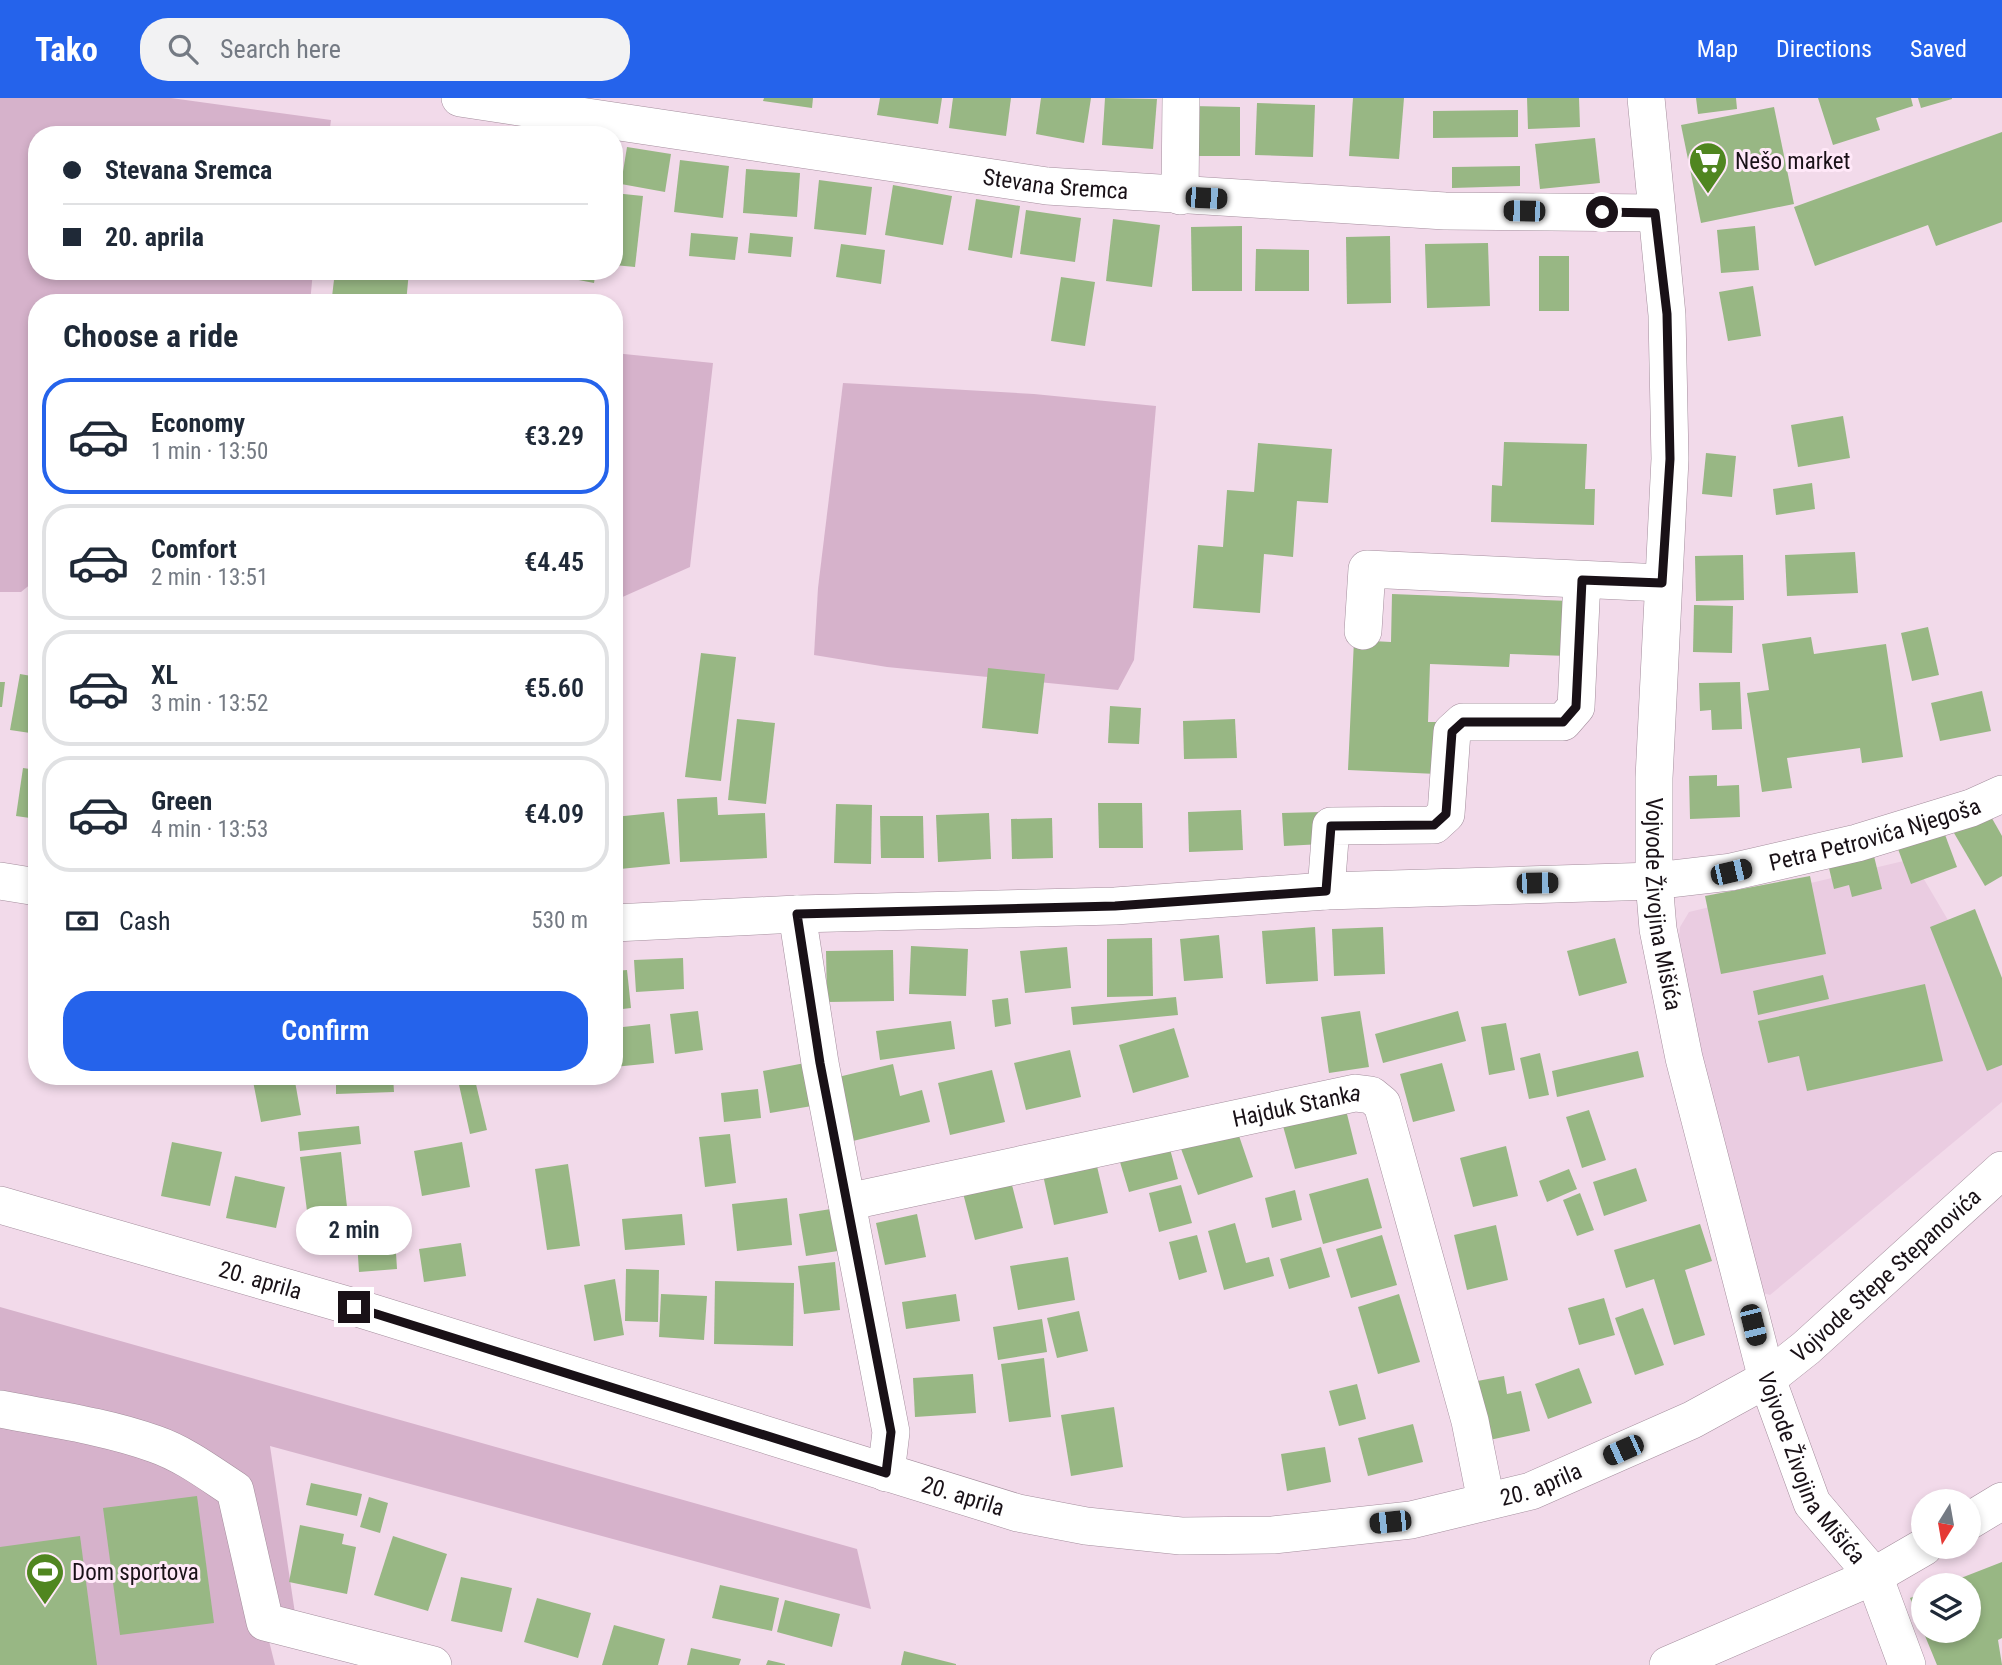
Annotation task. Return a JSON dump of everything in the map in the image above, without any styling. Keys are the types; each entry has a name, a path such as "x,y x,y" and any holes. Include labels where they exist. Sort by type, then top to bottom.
{"street":[{"name":"Stevana Sremca","path":"460,98 1047,186 1445,211 1655,213"},
{"path":"1180,196 1181,98"},
{"name":"Vojvode Živojina Mišića","path":"1646,98 1655,213 1667,314 1670,446 1654,778 1654,881 1658,929 1684,1058 1767,1379 1812,1503 1874,1577 1908,1665"},
{"path":"1363,631 1367,569 1662,583"},
{"path":"1326,891 1331,826 1434,825 1446,814 1452,732 1463,722 1563,722 1576,707 1582,580"},
{"name":"Petra Petrovića Njegoša","path":"623,923 797,914 1115,906 1326,891 1654,881 1731,872 1857,843 1970,808 2002,794"},
{"path":"0,881 28,886"},
{"path":"797,914 847,1202 891,1432 886,1473"},
{"name":"Hajduk Stanka","path":"847,1202 1355,1093 1371,1095 1382,1104 1470,1421 1486,1501"},
{"name":"Vojvode Stepe Stepanovića","path":"1767,1379 1807,1348 2002,1170"},
{"name":"20. aprila","path":"0,1205 354,1307 1018,1513 1086,1526 1181,1536 1273,1535 1410,1520 1531,1491 1692,1420 1767,1379"},
{"path":"0,1409 155,1444 188,1459 235,1490 265,1622 432,1665"},
{"path":"1981,1514 2002,1501"},
{"path":"1668,1665 1697,1655 1874,1577 1911,1555"}],"shaded area":[{"path":"0,98 171,98 331,120 330,126 28,126 28,280 312,280 311,294 28,294 28,586 21,592 0,592"},
{"path":"623,354 713,363 690,567 623,597"},
{"path":"843,383 1034,394 1156,406 1134,660 1118,690 887,667 814,655 818,588"},
{"path":"1912,859 1968,954 2002,1036 2002,1102 1770,1295 1760,1292 1677,957 1680,927 1689,912"},
{"path":"0,1307 857,1549 871,1609 270,1446 299,1640 269,1641 275,1665 0,1665"}],"building":[{"path":"764,98 813,98 812,108 763,101"},
{"path":"880,98 942,98 938,124 877,115"},
{"path":"953,98 1011,98 1006,136 949,128"},
{"path":"1041,98 1091,98 1084,143 1036,134"},
{"path":"1105,98 1157,99 1153,149 1102,145"},
{"path":"1353,98 1404,98 1399,159 1349,156"},
{"path":"1527,98 1579,98 1580,127 1528,129"},
{"path":"1696,98 1736,98 1737,109 1698,114"},
{"path":"1818,98 1911,98 1913,106 1876,118 1880,130 1833,145"},
{"path":"1918,98 1952,98 1952,99 1921,108"},
{"path":"1257,103 1315,105 1313,157 1255,155"},
{"path":"1192,106 1240,107 1240,156 1192,156"},
{"path":"1774,107 1794,204 1701,223 1681,125"},
{"path":"1518,110 1518,137 1433,138 1433,111"},
{"path":"2002,132 2002,222 1936,246 1928,225 1815,266 1794,207"},
{"path":"1595,138 1600,183 1540,189 1535,144"},
{"path":"627,147 671,154 665,192 623,184"},
{"path":"680,160 729,166 723,218 674,212"},
{"path":"1520,166 1520,186 1452,188 1452,167"},
{"path":"746,169 800,173 797,217 743,213"},
{"path":"819,180 872,187 866,235 814,229"},
{"path":"893,185 952,196 943,245 885,235"},
{"path":"623,194 643,196 635,267 623,266"},
{"path":"976,199 1020,206 1012,258 968,250"},
{"path":"1026,210 1081,218 1075,262 1020,254"},
{"path":"1113,219 1160,225 1152,287 1106,281"},
{"path":"1242,226 1242,291 1192,291 1191,227"},
{"path":"1755,226 1759,270 1721,273 1717,230"},
{"path":"691,233 738,237 735,260 689,256"},
{"path":"750,233 793,237 791,257 748,253"},
{"path":"1390,236 1391,303 1347,304 1346,237"},
{"path":"1488,243 1490,306 1427,308 1425,244"},
{"path":"841,244 885,250 881,284 836,277"},
{"path":"1256,249 1309,250 1309,291 1255,291"},
{"path":"1539,256 1569,256 1569,311 1539,311"},
{"path":"1061,277 1095,282 1085,346 1051,341"},
{"path":"334,280 408,280 407,294 332,294"},
{"path":"1753,286 1761,336 1728,341 1719,292"},
{"path":"1843,416 1850,458 1798,467 1791,425"},
{"path":"1504,442 1587,444 1585,489 1595,489 1594,525 1491,522 1492,485 1502,486"},
{"path":"1258,443 1332,449 1328,503 1297,501 1293,557 1264,554 1260,613 1193,608 1198,545 1223,547 1227,490 1254,492"},
{"path":"1706,453 1736,456 1732,497 1702,494"},
{"path":"1812,483 1815,509 1776,515 1773,489"},
{"path":"1855,552 1858,593 1787,596 1785,555"},
{"path":"1743,555 1744,600 1696,601 1695,556"},
{"path":"1392,594 1570,601 1568,656 1510,654 1509,667 1430,664 1428,722 1440,722 1437,774 1348,770 1354,640 1391,642"},
{"path":"1694,605 1733,606 1732,653 1693,652"},
{"path":"1928,627 1939,675 1912,681 1901,633"},
{"path":"1811,637 1814,654 1886,644 1903,757 1862,763 1860,748 1787,758 1792,788 1762,792 1747,693 1769,690 1762,644"},
{"path":"701,653 736,657 721,781 685,777"},
{"path":"988,668 1045,674 1038,734 982,728"},
{"path":"20,674 28,675 28,733 10,730"},
{"path":"0,682 5,682 2,707 0,707"},
{"path":"1740,682 1742,729 1712,730 1711,710 1700,711 1699,683"},
{"path":"1982,691 1991,731 1940,741 1931,703"},
{"path":"1110,706 1141,708 1139,744 1108,743"},
{"path":"737,719 775,723 766,804 728,800"},
{"path":"1235,719 1237,758 1184,759 1183,721"},
{"path":"23,768 28,769 28,818 16,816"},
{"path":"1717,775 1717,786 1739,785 1740,817 1690,819 1689,776"},
{"path":"717,797 718,815 765,813 767,858 680,862 677,799"},
{"path":"1098,803 1142,803 1143,848 1099,848"},
{"path":"836,804 872,805 871,864 834,863"},
{"path":"1241,810 1243,850 1189,852 1188,812"},
{"path":"664,812 670,864 623,869 623,816"},
{"path":"1322,812 1323,844 1284,846 1282,813"},
{"path":"989,813 991,859 938,862 936,815"},
{"path":"1989,813 2002,836 2002,876 1985,886 1954,833"},
{"path":"880,816 923,816 924,858 881,858"},
{"path":"1052,818 1053,858 1012,859 1011,819"},
{"path":"1944,832 1957,867 1911,884 1898,849"},
{"path":"1873,852 1882,889 1852,897 1849,885 1834,889 1828,864"},
{"path":"1810,876 1826,954 1721,974 1705,896"},
{"path":"1975,909 2002,978 2002,1065 1987,1071 1930,927"},
{"path":"1315,927 1318,981 1266,984 1262,931"},
{"path":"1383,927 1385,974 1334,976 1332,929"},
{"path":"1219,935 1223,978 1184,981 1180,939"},
{"path":"1152,938 1153,996 1107,997 1107,939"},
{"path":"1615,938 1627,983 1579,996 1567,951"},
{"path":"911,946 968,949 966,996 909,994"},
{"path":"1067,947 1071,988 1025,993 1020,951"},
{"path":"893,950 894,1001 827,1002 826,951"},
{"path":"683,958 684,989 636,992 634,960"},
{"path":"623,970 627,970 631,1008 623,1009"},
{"path":"1823,975 1829,999 1758,1015 1753,991"},
{"path":"1925,984 1943,1061 1807,1091 1799,1056 1768,1063 1758,1021"},
{"path":"1176,997 1178,1015 1073,1025 1071,1007"},
{"path":"1008,998 1011,1024 995,1027 992,1000"},
{"path":"698,1011 703,1050 675,1054 670,1014"},
{"path":"1360,1011 1369,1067 1329,1073 1321,1017"},
{"path":"1458,1011 1466,1041 1383,1063 1375,1034"},
{"path":"951,1021 955,1049 880,1060 876,1031"},
{"path":"1506,1023 1515,1070 1489,1075 1481,1027"},
{"path":"650,1024 654,1063 623,1066 623,1027"},
{"path":"1174,1028 1189,1077 1133,1093 1119,1045"},
{"path":"1070,1050 1081,1097 1026,1110 1014,1063"},
{"path":"1638,1051 1644,1077 1557,1097 1552,1071"},
{"path":"1540,1053 1549,1095 1529,1099 1520,1058"},
{"path":"805,1063 812,1106 770,1113 763,1071"},
{"path":"1442,1063 1455,1111 1413,1122 1400,1074"},
{"path":"893,1064 900,1096 922,1090 930,1122 853,1141 838,1077"},
{"path":"992,1070 1005,1122 950,1135 938,1083"},
{"path":"254,1085 296,1085 301,1115 261,1122"},
{"path":"336,1085 394,1085 394,1092 336,1094"},
{"path":"459,1085 476,1085 487,1130 470,1134"},
{"path":"758,1089 761,1118 724,1122 721,1093"},
{"path":"1346,1110 1357,1154 1295,1169 1283,1126"},
{"path":"1589,1110 1606,1160 1582,1168 1566,1117"},
{"path":"359,1126 361,1144 300,1151 298,1132"},
{"path":"1236,1127 1253,1177 1198,1195 1180,1146"},
{"path":"730,1134 736,1183 705,1187 699,1137"},
{"path":"172,1142 222,1152 210,1206 161,1196"},
{"path":"462,1142 470,1187 422,1196 414,1151"},
{"path":"1506,1146 1518,1196 1473,1207 1460,1158"},
{"path":"1170,1149 1178,1179 1129,1192 1120,1162"},
{"path":"341,1152 347,1207 307,1211 300,1157"},
{"path":"1096,1162 1108,1213 1054,1225 1043,1175"},
{"path":"568,1164 580,1246 547,1250 535,1169"},
{"path":"1636,1168 1647,1201 1604,1216 1593,1182"},
{"path":"1569,1169 1577,1189 1547,1202 1539,1181"},
{"path":"235,1176 285,1187 276,1228 226,1218"},
{"path":"1368,1178 1382,1228 1323,1244 1309,1194"},
{"path":"1011,1181 1023,1228 975,1240 963,1193"},
{"path":"1181,1185 1192,1223 1159,1232 1149,1193"},
{"path":"1295,1190 1302,1220 1272,1228 1265,1198"},
{"path":"1580,1193 1594,1230 1577,1236 1563,1200"},
{"path":"787,1198 792,1245 737,1251 732,1204"},
{"path":"831,1209 838,1251 806,1256 799,1214"},
{"path":"682,1214 685,1245 625,1250 622,1219"},
{"path":"917,1214 926,1257 885,1265 876,1223"},
{"path":"1235,1223 1246,1263 1269,1257 1274,1276 1224,1290 1208,1231"},
{"path":"1700,1224 1712,1261 1685,1270 1705,1335 1674,1345 1654,1279 1626,1288 1614,1250"},
{"path":"1496,1225 1508,1280 1467,1290 1454,1235"},
{"path":"1197,1235 1207,1272 1179,1280 1169,1242"},
{"path":"1382,1235 1397,1285 1351,1298 1336,1249"},
{"path":"395,1237 397,1269 359,1272 357,1240"},
{"path":"461,1243 466,1276 424,1282 419,1249"},
{"path":"1321,1247 1330,1277 1289,1289 1280,1259"},
{"path":"1068,1257 1075,1300 1018,1310 1010,1266"},
{"path":"835,1262 840,1310 804,1314 798,1266"},
{"path":"626,1269 659,1270 658,1322 625,1321"},
{"path":"615,1279 624,1335 594,1341 584,1285"},
{"path":"715,1281 794,1283 793,1346 714,1344"},
{"path":"661,1294 707,1296 704,1340 659,1337"},
{"path":"956,1294 960,1321 906,1329 902,1302"},
{"path":"1399,1294 1420,1362 1378,1374 1358,1307"},
{"path":"1604,1298 1615,1335 1579,1345 1568,1308"},
{"path":"1643,1308 1664,1365 1635,1375 1615,1318"},
{"path":"1079,1311 1088,1351 1057,1358 1047,1318"},
{"path":"1042,1319 1047,1352 998,1360 993,1327"},
{"path":"1044,1358 1051,1417 1009,1422 1001,1364"},
{"path":"1579,1368 1592,1403 1548,1419 1535,1384"},
{"path":"973,1374 976,1413 915,1417 913,1378"},
{"path":"1504,1376 1507,1394 1521,1391 1530,1431 1485,1441 1472,1382"},
{"path":"1357,1384 1366,1419 1339,1426 1329,1391"},
{"path":"1114,1407 1123,1467 1071,1476 1061,1415"},
{"path":"1413,1424 1423,1462 1368,1476 1358,1438"},
{"path":"1325,1447 1331,1482 1287,1491 1281,1454"},
{"path":"311,1483 362,1494 357,1516 306,1505"},
{"path":"197,1496 214,1623 120,1635 103,1508"},
{"path":"369,1497 388,1503 380,1533 360,1527"},
{"path":"300,1525 344,1534 342,1544 356,1547 347,1594 289,1582"},
{"name":"Dom sportova","path":"80,1536 97,1665 0,1665 0,1547"},
{"path":"393,1536 447,1554 428,1611 374,1595"},
{"path":"2002,1562 2002,1638 1998,1640 2002,1665 1937,1665 1928,1643 1981,1643 1981,1573 1974,1573"},
{"path":"461,1577 512,1588 502,1632 451,1621"},
{"path":"720,1585 779,1598 772,1631 712,1618"},
{"path":"537,1598 591,1613 578,1658 524,1642"},
{"path":"785,1600 840,1614 832,1647 777,1632"},
{"path":"614,1625 665,1639 658,1665 602,1665"},
{"path":"691,1648 741,1659 739,1665 687,1665"},
{"path":"904,1651 956,1664 956,1665 901,1665"},
{"path":"768,1660 785,1664 785,1665 766,1665"}],"place":[{"name":"Nešo market","path":"1708,195"},
{"name":"Dom sportova","path":"45,1606"}],"route":[{"path":"354,1307 886,1473 891,1432 820,1063 797,914 1115,906 1326,891 1331,826 1434,825 1446,814 1452,732 1463,722 1563,722 1576,707 1582,580 1662,583 1670,459 1667,314 1655,213 1602,212"}]}
